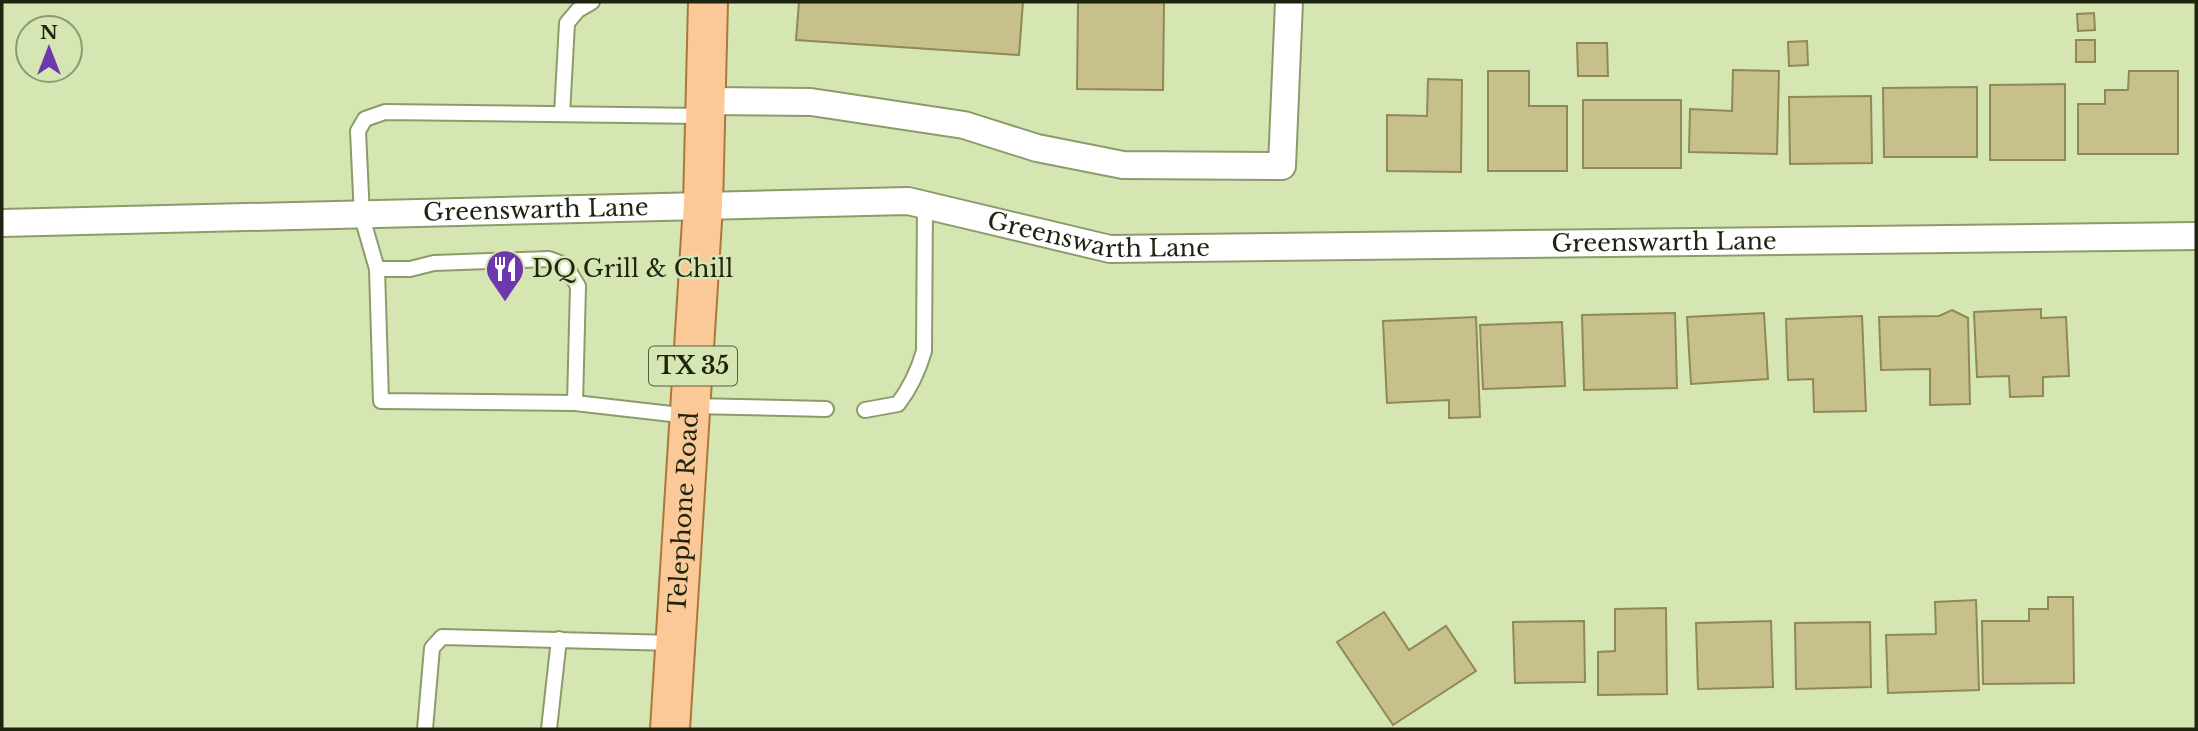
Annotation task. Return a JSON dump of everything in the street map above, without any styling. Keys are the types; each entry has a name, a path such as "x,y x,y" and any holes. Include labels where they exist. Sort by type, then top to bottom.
{"main road":[{"name":"Telephone Road","path":"670,729 703,205 708,2"}],"street":[{"path":"705,109 811,102 964,125 1037,148 1123,164 1282,166 1289,2"},
{"name":"Greenswarth Lane","path":"2,223 362,217 908,201 1110,248 2196,236"}],"lane":[{"path":"562,114 568,23 578,10 592,2"},
{"path":"705,109 562,114 385,112 365,119 358,131 362,217 377,269 381,401 575,403 690,411 826,409"},
{"path":"865,410 898,404 912,386 924,351 925,205"},
{"path":"377,269 410,269 434,263 549,260 565,265 578,286 575,403"},
{"path":"425,729 432,648 442,637 675,643"},
{"path":"549,729 559,639"}],"building":[{"path":"799,2 1023,2 1019,55 796,40"},
{"path":"1078,2 1164,2 1163,90 1077,89"},
{"path":"2094,13 2095,30 2078,31 2077,14"},
{"path":"2076,40 2095,40 2095,62 2076,62"},
{"path":"1807,41 1808,65 1789,66 1788,42"},
{"path":"1577,43 1607,43 1608,76 1578,76"},
{"path":"1733,70 1779,71 1777,154 1689,152 1690,109 1732,111"},
{"path":"1488,71 1529,71 1529,106 1567,106 1567,171 1488,171"},
{"path":"2129,71 2178,71 2178,154 2078,154 2078,104 2105,104 2105,90 2128,90"},
{"path":"1428,79 1462,80 1461,172 1387,171 1387,115 1427,116"},
{"path":"2065,84 2065,160 1990,160 1990,85"},
{"path":"1977,87 1977,157 1884,157 1883,88"},
{"path":"1871,96 1872,163 1790,164 1789,97"},
{"path":"1583,100 1681,100 1681,168 1583,168"},
{"path":"2041,309 2041,318 2066,317 2069,376 2043,377 2043,396 2010,397 2009,376 1977,377 1974,312"},
{"path":"1952,310 1968,318 1970,404 1930,405 1930,369 1881,370 1879,317 1939,316"},
{"path":"1675,313 1677,388 1584,390 1582,315"},
{"path":"1764,313 1768,379 1691,384 1687,317"},
{"path":"1862,316 1866,411 1814,412 1813,379 1788,380 1786,319"},
{"path":"1476,317 1480,417 1449,418 1449,400 1387,403 1383,321"},
{"path":"1562,322 1565,386 1483,389 1480,325"},
{"path":"2048,597 2073,597 2074,683 1983,684 1982,621 2029,621 2029,609 2048,609"},
{"path":"1976,600 1979,690 1888,693 1886,635 1936,634 1935,602"},
{"path":"1666,608 1667,694 1598,695 1598,652 1615,651 1615,609"},
{"path":"1384,612 1409,650 1446,626 1476,671 1393,725 1337,642"},
{"path":"1584,621 1585,682 1515,683 1513,622"},
{"path":"1771,621 1773,687 1698,689 1696,623"},
{"path":"1870,622 1871,687 1796,689 1795,623"}],"place":[{"name":"DQ Grill & Chill","path":"505,303"}]}
